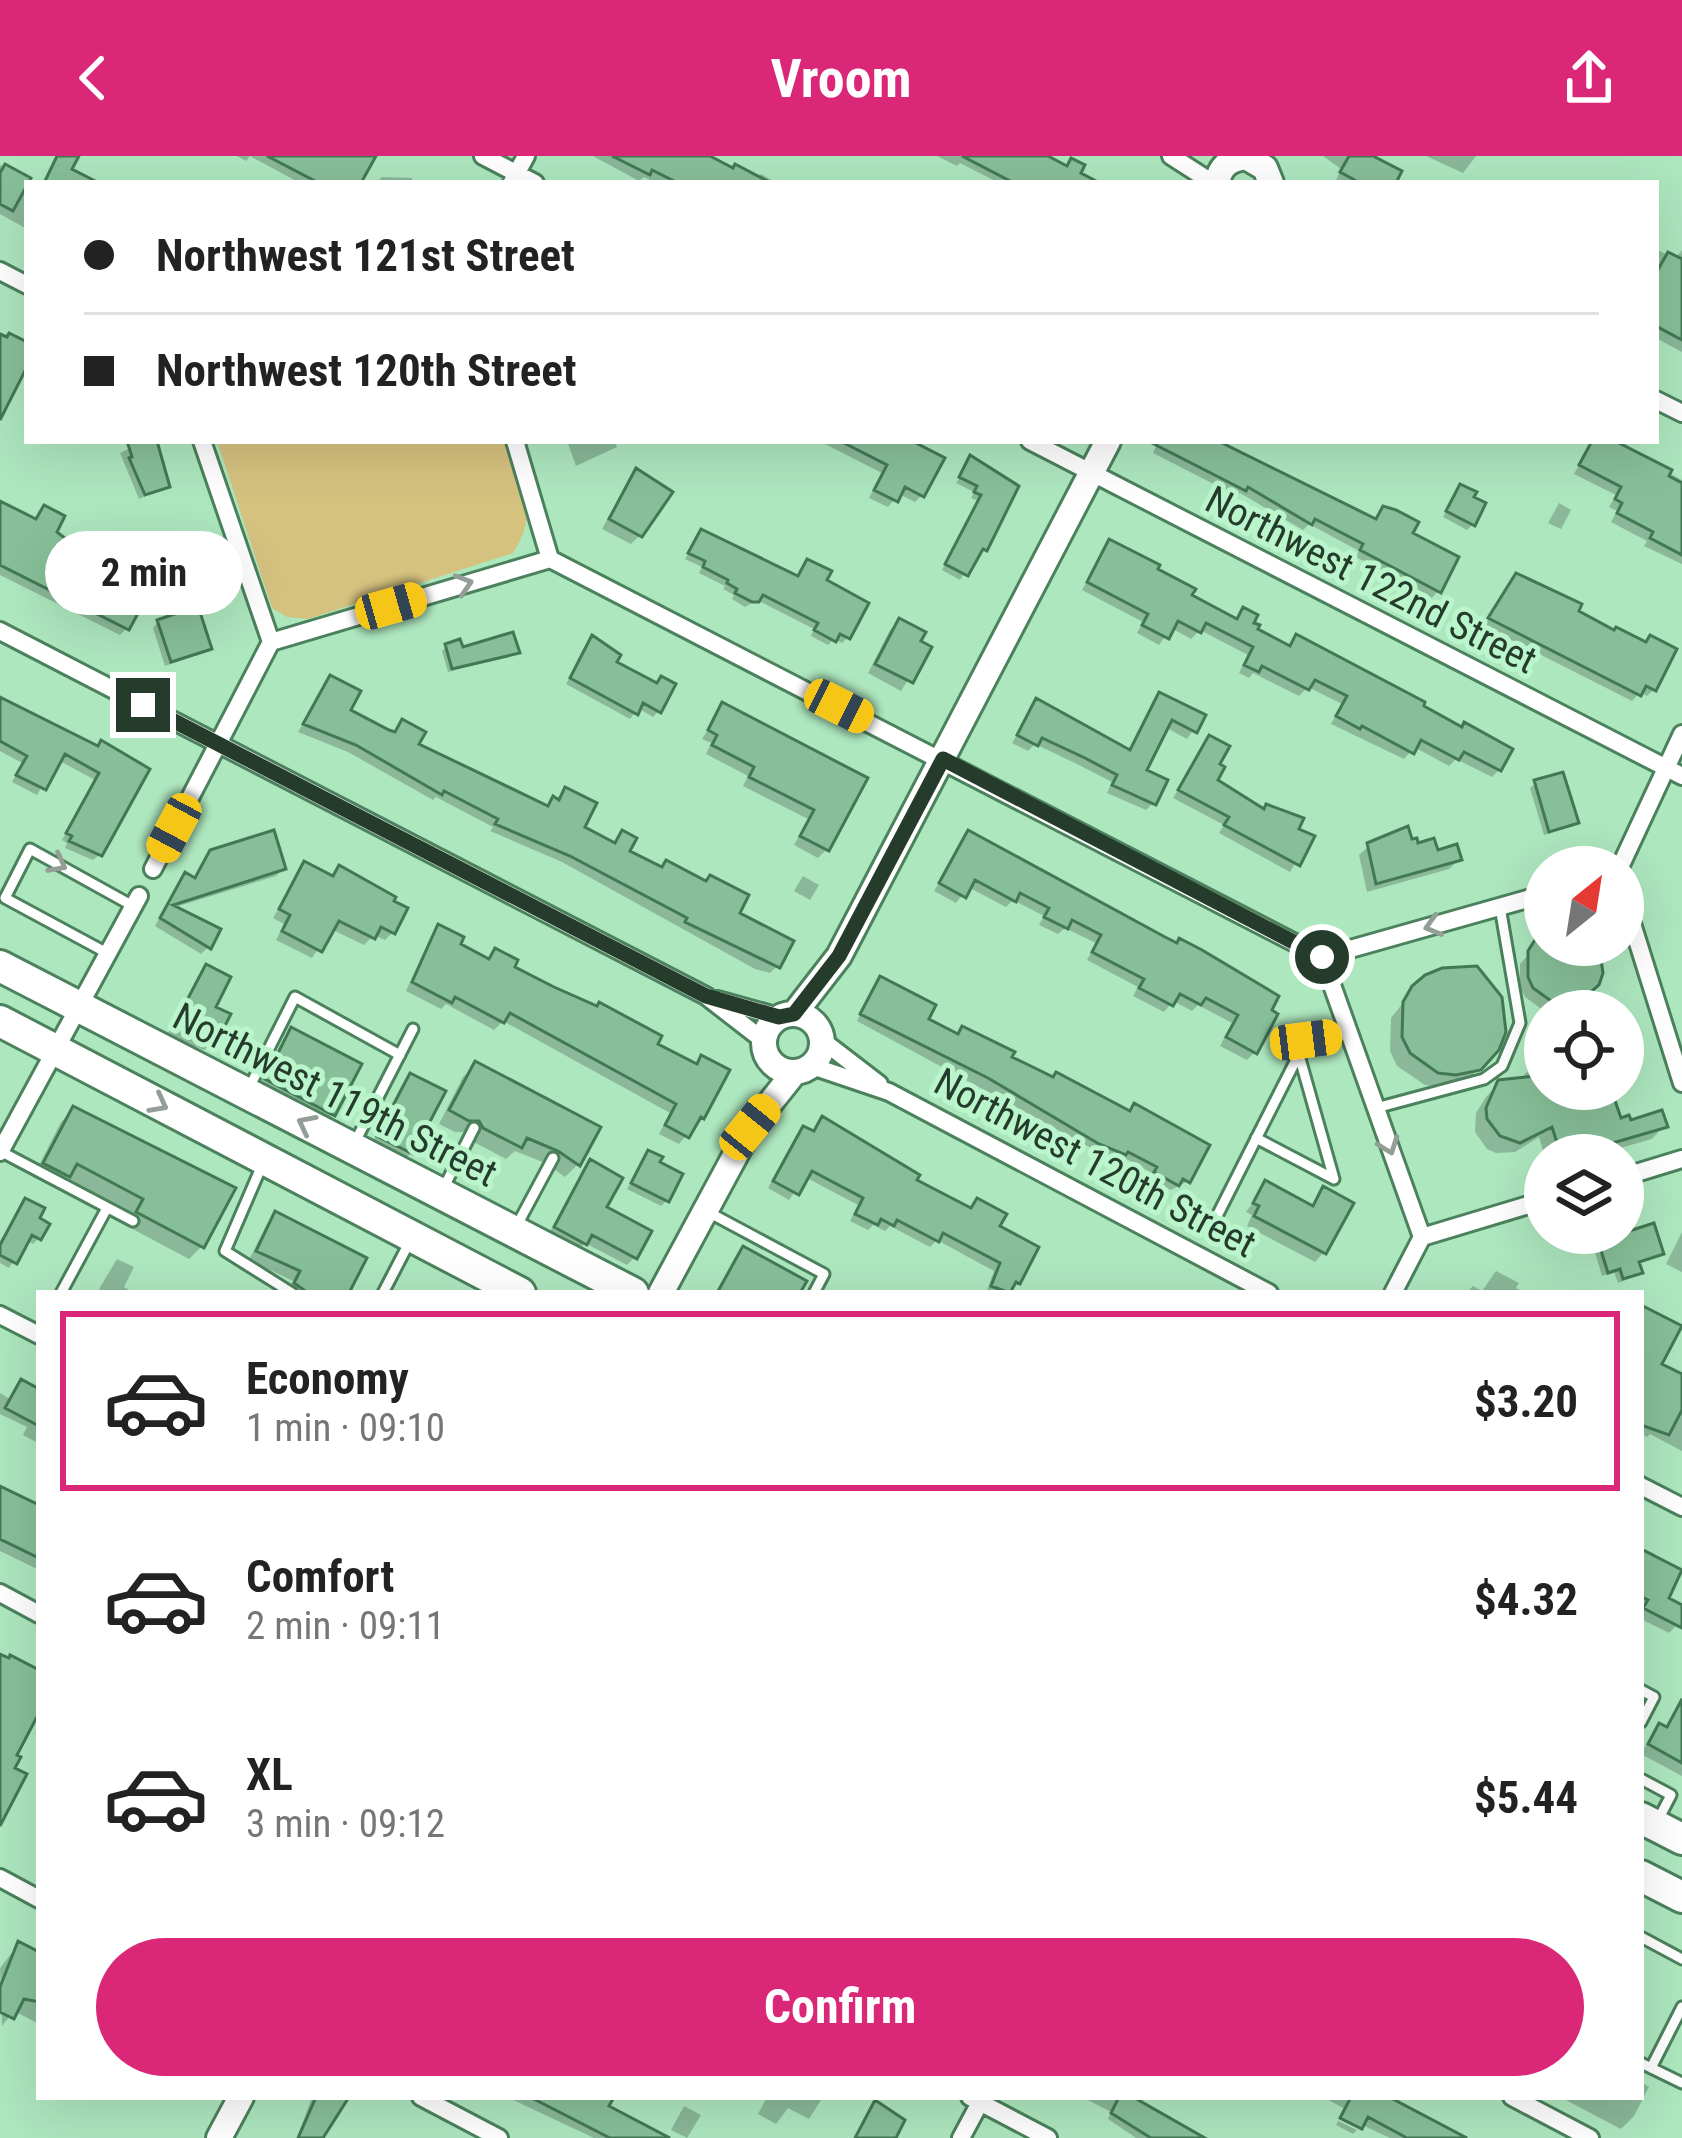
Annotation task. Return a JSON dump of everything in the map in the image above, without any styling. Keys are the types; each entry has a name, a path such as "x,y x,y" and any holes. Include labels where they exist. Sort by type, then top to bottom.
{"highway":[{"name":"Northwest 119th Street","path":"0,965 627,1290"},
{"path":"0,1021 514,1290"},
{"path":"1644,1878 1682,1898"}],"street":[{"path":"483,156 514,178 526,156"},
{"path":"1172,156 1239,167"},
{"path":"203,444 271,642"},
{"path":"516,444 550,559"},
{"name":"Northwest 122nd Street","path":"1036,444 1682,776"},
{"path":"750,1127 771,1023 786,1016 839,956 1106,444"},
{"path":"153,869 271,642 550,559 1322,957 1422,1237"},
{"path":"0,631 706,996 808,1017 820,1034"},
{"path":"1629,846 1682,734"},
{"path":"1322,957 1524,900"},
{"path":"0,1152 136,901"},
{"path":"663,1290 750,1127 818,1059 839,956"},
{"path":"1644,962 1682,1083"},
{"path":"706,996 784,1071 803,1070"},
{"name":"Northwest 120th Street","path":"820,1034 889,1092 1264,1290"},
{"name":"Northwest 120th Street","path":"803,1070 889,1092"},
{"path":"1644,1171 1682,1159"},
{"path":"1395,1290 1422,1237 1524,1206"},
{"path":"0,1316 36,1334"},
{"path":"1644,1488 1682,1507"},
{"path":"0,1593 36,1612"},
{"path":"0,1879 36,1897"},
{"path":"219,2138 239,2100"},
{"path":"427,2100 499,2138"},
{"path":"961,2138 978,2100"},
{"path":"980,2100 1048,2138"},
{"path":"1518,2100 1590,2138"}],"lane":[{"path":"108,953 4,898 29,849 136,901"},
{"path":"1376,1108 1484,1079 1502,1066 1520,1023 1500,907"},
{"path":"247,1093 295,998 400,1054"},
{"path":"352,1148 413,1029"},
{"path":"1218,1214 1306,1040 1349,1034"},
{"path":"1256,1138 1334,1179 1298,1055"},
{"path":"440,1193 474,1128"},
{"path":"0,1152 133,1221"},
{"path":"514,1232 553,1158"},
{"path":"265,1159 225,1251 287,1290"},
{"path":"63,1290 107,1208"},
{"path":"703,1210 824,1274 816,1290"},
{"path":"384,1290 412,1237"},
{"path":"1644,1691 1654,1696 1644,1716"},
{"path":"1644,1782 1671,1795 1660,1827"},
{"path":"1644,1939 1682,1958"},
{"path":"1682,2007 1646,2065 1682,2084"}],"shaded area":[{"path":"218,444 507,444 527,510 513,553 308,619 287,617 272,608"}],"building":[{"path":"57,156 79,156 72,169 93,180 45,180"},
{"path":"267,156 376,156 363,180 313,180"},
{"path":"612,156 710,156 765,180 672,180 652,170 650,175"},
{"path":"962,156 1048,156 1067,166 1071,158 1085,165 1081,173 1094,180 1008,180"},
{"path":"1349,156 1373,156 1402,171 1398,180 1355,180 1340,172"},
{"path":"5,164 31,178 24,180 24,191 13,211 0,204 0,173"},
{"path":"1668,252 1682,259 1682,340 1659,328 1659,268"},
{"path":"9,333 24,340 24,373 0,420 0,334 7,337"},
{"path":"128,444 158,444 170,487 145,495"},
{"path":"846,444 918,444 945,458 924,497 905,487 898,502 874,490 887,465"},
{"path":"1154,444 1224,444 1376,519 1383,506 1396,510 1419,522 1413,533 1459,557 1441,593 1360,550 1363,544 1315,519 1312,525 1248,487 1246,491"},
{"path":"1590,444 1621,444 1672,470 1669,476 1682,483 1682,555 1617,513 1622,503 1615,499 1621,487 1579,465"},
{"path":"970,455 1019,486 987,551 983,549 968,576 945,564 981,495 974,492 977,486 959,477"},
{"path":"636,468 673,492 642,537 609,519"},
{"path":"1460,484 1486,503 1475,526 1446,511"},
{"path":"0,501 36,519 44,505 65,516 57,532 66,539 145,578 132,601 142,606 129,630 0,565"},
{"path":"701,529 798,576 807,559 832,571 827,580 869,603 850,639 840,634 836,642 814,630 818,623 763,595 759,602 752,602 735,593 737,589 728,580 688,553"},
{"path":"1109,539 1160,565 1158,569 1196,589 1192,595 1237,619 1243,607 1258,615 1254,623 1260,625 1258,629 1290,646 1296,634 1425,702 1424,706 1462,727 1464,722 1513,749 1501,771 1464,752 1459,760 1421,740 1414,754 1360,729 1336,716 1347,696 1315,680 1309,690 1262,666 1259,672 1244,665 1253,647 1206,623 1201,633 1178,621 1169,639 1142,625 1148,614 1087,582"},
{"path":"1516,573 1582,604 1579,611 1614,630 1646,642 1650,635 1677,649 1656,691 1646,686 1641,696 1488,618"},
{"path":"198,606 212,649 171,662 157,620"},
{"path":"899,618 926,632 921,641 932,647 913,683 875,664"},
{"path":"513,632 520,653 452,669 445,644 460,639 463,647"},
{"path":"592,635 621,655 617,662 657,683 661,676 676,684 661,713 643,703 638,715 570,678"},
{"path":"330,675 361,691 351,710 389,730 395,732 402,719 426,732 419,744 548,806 553,796 559,800 565,787 597,803 585,827 615,843 622,830 637,838 630,851 662,867 666,860 706,881 710,875 749,895 740,913 794,941 780,968 685,922 687,918 570,856 495,824 498,819 444,791 442,795 356,745 303,724"},
{"path":"1159,692 1206,715 1197,733 1172,720 1147,770 1168,780 1156,805 1112,785 1117,775 1085,758 1042,738 1038,746 1017,735 1036,698 1130,750"},
{"path":"0,697 98,746 101,740 150,769 102,856 69,841 72,836 66,833 99,773 65,754 46,790 16,775 27,756 0,741"},
{"path":"722,702 868,778 829,851 800,836 814,810 749,777 754,767 712,745 717,735 708,730"},
{"path":"1209,735 1230,746 1218,780 1264,809 1266,804 1304,818 1299,829 1315,836 1300,866 1224,825 1229,817 1178,790"},
{"path":"1563,772 1579,823 1549,832 1534,780"},
{"path":"1408,826 1418,843 1434,838 1438,850 1457,844 1462,860 1376,884 1367,843"},
{"path":"274,830 286,869 173,905 221,929 211,949 160,918 185,872 195,878 210,850"},
{"path":"968,830 1165,937 1177,943 1179,938 1202,950 1279,996 1272,1010 1278,1014 1257,1054 1226,1037 1238,1015 1206,998 1201,1005 1180,994 1173,1006 1139,988 1144,979 1092,952 1101,935 1072,920 1068,929 1044,917 1049,908 1020,893 1016,902 975,880 966,898 939,883"},
{"path":"304,861 333,876 339,865 396,897 394,901 408,908 395,934 381,927 375,939 339,921 322,952 282,931 290,915 279,909"},
{"path":"438,924 464,937 461,944 489,959 495,948 518,960 515,967 597,1006 599,1002 662,1036 658,1044 697,1064 701,1055 730,1070 689,1138 665,1125 676,1104 510,1013 504,1023 455,997 452,1003 412,982"},
{"path":"206,964 231,977 216,1007 231,1014 216,1043 174,1025"},
{"path":"1477,966 1502,997 1506,1032 1499,1050 1481,1070 1438,1073 1410,1053 1402,1037 1403,1002 1425,975 1442,968"},
{"path":"1528,966 1602,966 1603,973 1593,990 1536,990"},
{"path":"880,976 936,1005 929,1019 958,1034 962,1026 1053,1077 1056,1072 1130,1111 1134,1103 1210,1145 1190,1183 1183,1179 1179,1186 1154,1172 1157,1167 1099,1144 988,1078 860,1014"},
{"path":"291,1027 362,1064 335,1116 265,1079"},
{"path":"475,1061 601,1127 580,1166 527,1138 522,1148 483,1128 479,1121 449,1110"},
{"path":"410,1073 446,1091 413,1154 377,1136"},
{"path":"1524,1077 1524,1110 1618,1110 1621,1118 1629,1115 1631,1120 1662,1110 1668,1127 1644,1134 1554,1134 1552,1127 1524,1134 1520,1143 1500,1136 1487,1119 1486,1108 1498,1080"},
{"path":"73,1106 236,1188 204,1248 136,1212 143,1199 77,1164 70,1177 43,1163"},
{"path":"822,1116 920,1175 917,1180 971,1208 977,1198 1007,1214 1000,1226 1039,1247 1020,1284 1016,1282 1012,1290 991,1286 1000,1263 943,1233 939,1242 897,1220 894,1226 881,1219 878,1225 855,1214 863,1198 812,1171 799,1195 773,1181 803,1126 814,1131"},
{"path":"648,1150 683,1174 669,1202 631,1183"},
{"path":"590,1159 623,1178 607,1207 652,1231 637,1259 592,1235 587,1245 554,1227"},
{"path":"1265,1180 1313,1206 1323,1186 1354,1203 1326,1254 1254,1216 1259,1206 1253,1203"},
{"path":"25,1198 45,1208 40,1218 50,1224 41,1240 32,1235 17,1264 0,1255 0,1245"},
{"path":"275,1211 367,1258 351,1290 304,1290 294,1283 300,1271 256,1251"},
{"path":"1654,1223 1664,1254 1639,1262 1643,1273 1623,1279 1620,1269 1608,1273 1602,1254 1644,1254 1644,1226"},
{"path":"743,1246 807,1281 802,1290 719,1290"},
{"path":"1644,1307 1682,1326 1662,1364 1682,1374 1682,1410 1669,1435 1644,1426"},
{"path":"21,1379 36,1387 36,1424 5,1408"},
{"path":"0,1486 36,1504 36,1557 0,1539"},
{"path":"1644,1551 1682,1570 1669,1598 1682,1605 1682,1628 1644,1609 1648,1600 1644,1598"},
{"path":"0,1654 36,1668 36,1719 17,1755 21,1757 15,1768 27,1774 0,1826"},
{"path":"1682,1699 1682,1763 1648,1744 1659,1723 1667,1727"},
{"path":"18,1941 36,1950 36,2001 24,1999 14,2019 0,2012 0,1987"},
{"path":"315,2100 347,2100 323,2138 298,2138"},
{"path":"536,2100 612,2100 609,2106 670,2138 610,2138"},
{"path":"875,2100 905,2120 896,2138 855,2138"},
{"path":"1118,2100 1138,2100 1205,2138 1151,2138 1111,2113"},
{"path":"1349,2100 1395,2100 1467,2138 1407,2138 1368,2117 1362,2129 1340,2118"}],"route":[{"path":"143,705 706,996 779,1017 794,1014 839,956 943,759 1322,957"}]}
